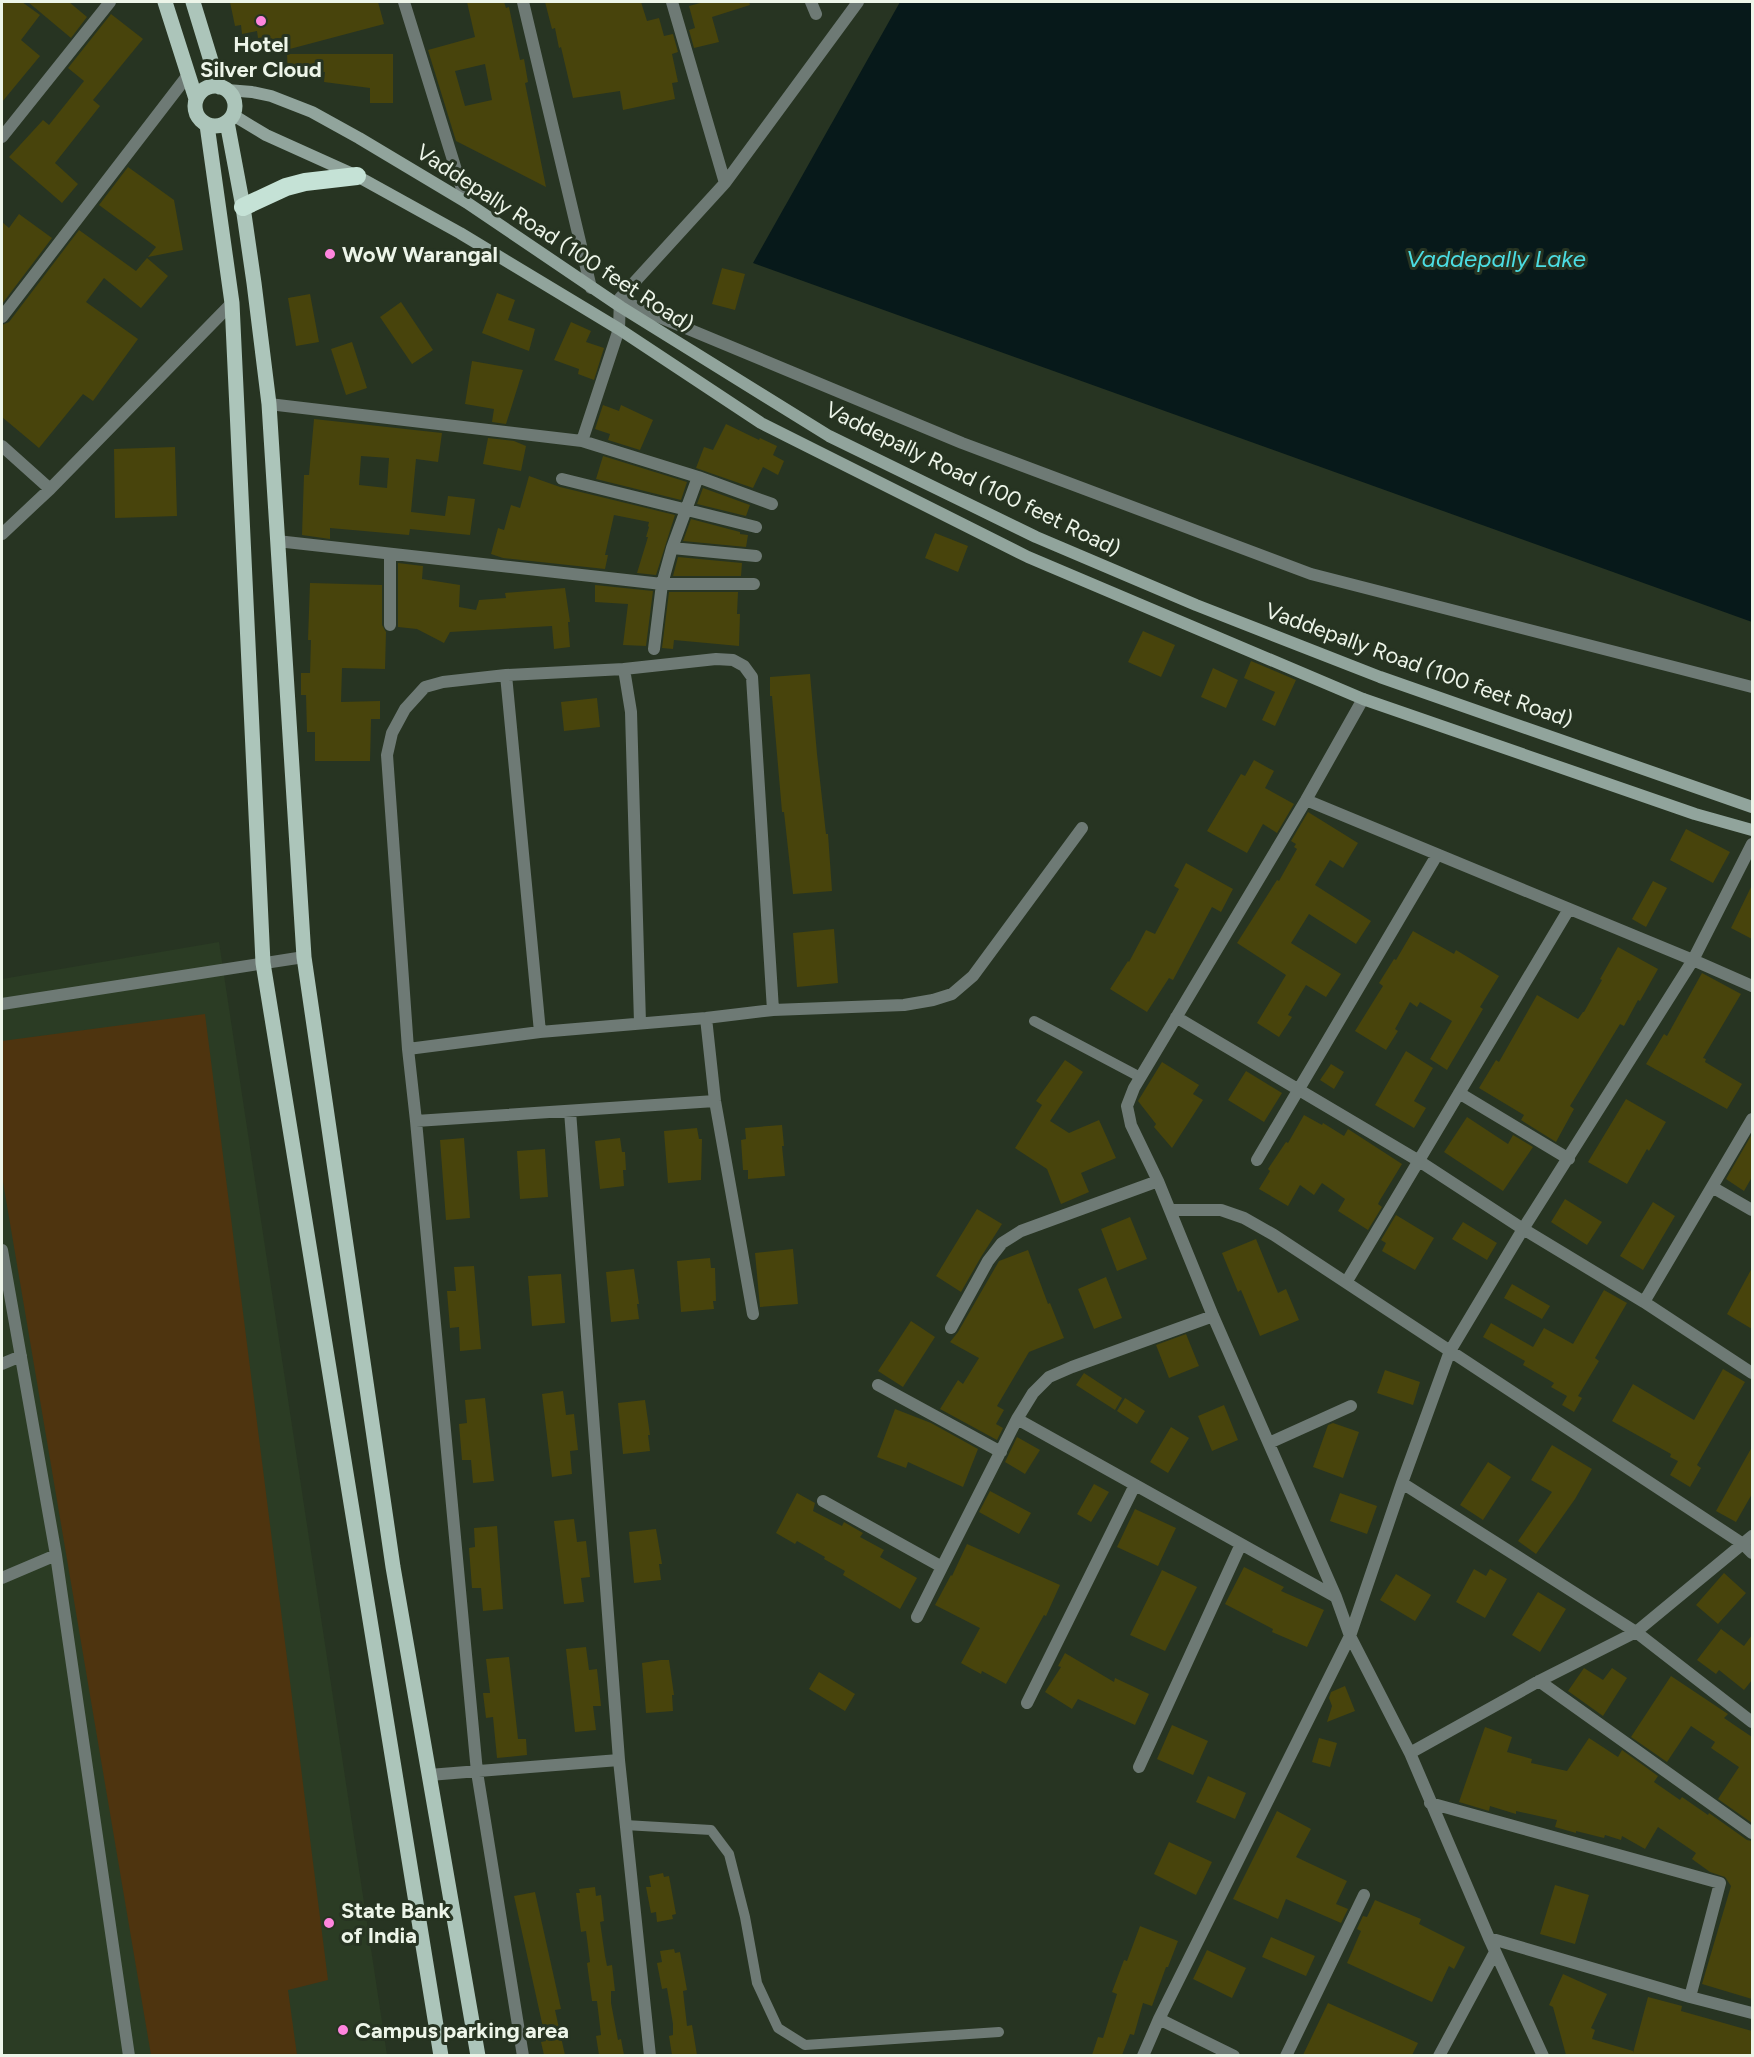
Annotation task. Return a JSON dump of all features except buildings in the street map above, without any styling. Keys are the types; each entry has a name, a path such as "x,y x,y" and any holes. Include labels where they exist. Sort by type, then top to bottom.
{"highway":[{"path":"243,207 305,182 357,176"}],"main road":[{"path":"165,2 196,99 195,109 199,119 207,125 218,126 230,119"},
{"path":"193,2 223,88 233,97 235,106 230,119 269,404 304,957 393,1567 478,2055"},
{"path":"196,99 202,91 210,87 223,88"},
{"name":"Vaddepally Road (100 feet Road)","path":"223,88 271,96 312,112 466,202 591,288 621,302 829,436 1036,537 1196,605 1380,676 1752,807"},
{"path":"230,119 357,176 460,232 619,329 760,423 1029,557 1363,699 1695,814 1752,830"},
{"path":"207,125 232,303 263,963 441,2055"}],"street":[{"path":"2,136 110,2"},
{"path":"404,2 466,202"},
{"path":"523,2 591,288"},
{"path":"672,2 725,183"},
{"path":"811,2 816,14"},
{"path":"582,441 619,329 621,302 725,183 858,2"},
{"path":"2,317 188,75"},
{"path":"621,302 962,443 1311,573 1752,687"},
{"path":"2,534 50,489 232,303"},
{"path":"269,404 582,441 698,477 772,504"},
{"path":"2,446 50,489"},
{"path":"654,649 662,584 672,548 698,477"},
{"path":"562,479 756,527"},
{"path":"277,541 662,584 754,584"},
{"path":"672,548 756,556"},
{"path":"390,554 390,626"},
{"path":"523,2055 477,1772 408,1049 387,755 392,733 405,709 424,687 443,682 506,675 624,669 716,659 733,660 744,666 752,677 773,1010"},
{"path":"624,669 631,712 640,1023"},
{"path":"506,675 540,1032"},
{"path":"1363,699 1306,800 1140,1077 1127,1106 1131,1125 1158,1180 1213,1316 1336,1597 1350,1636 1410,1753 1495,1952 1542,2055"},
{"path":"1306,800 1752,986"},
{"path":"408,1049 540,1032 773,1010 904,1005 952,994 973,976 1082,828"},
{"path":"1143,2055 1350,1636 1450,1351 1523,1229 1693,960 1752,844"},
{"path":"1257,1160 1437,855"},
{"path":"1347,1281 1569,909"},
{"path":"2,1004 304,957"},
{"path":"1176,1017 1419,1161 1523,1229 1644,1302 1752,1373"},
{"path":"706,1018 715,1101 753,1314"},
{"path":"1459,1093 1569,1159"},
{"path":"416,1121 715,1101"},
{"path":"570,1110 618,1760 650,2055"},
{"path":"1644,1302 1752,1119"},
{"path":"951,1328 988,1261 1002,1243 1021,1231 1158,1180"},
{"path":"1712,1187 1752,1210"},
{"path":"1170,1210 1221,1210 1244,1218 1274,1235 1749,1544 1636,1632 1539,1681 1410,1753"},
{"path":"2,1250 56,1556 129,2055"},
{"path":"917,1617 1017,1419 1033,1393 1049,1377 1072,1367 1213,1316"},
{"path":"2,1364 21,1356"},
{"path":"878,1385 1001,1452"},
{"path":"1269,1443 1351,1406"},
{"path":"1017,1419 1336,1597"},
{"path":"1402,1483 1636,1632 1752,1722"},
{"path":"1027,1703 1135,1485"},
{"path":"823,1501 942,1567"},
{"path":"1139,1767 1241,1544"},
{"path":"2,1578 56,1556"},
{"path":"1539,1681 1752,1833"},
{"path":"429,1775 618,1760"},
{"path":"1430,1803 1720,1883 1690,1997"},
{"path":"1286,2055 1364,1895"},
{"path":"1489,1938 1752,2013"},
{"path":"1439,2055 1495,1952"},
{"path":"1159,2019 1234,2055"}],"lane":[{"path":"1034,1021 1140,1077"},
{"path":"625,1825 711,1830 729,1854 745,1917 757,1983 778,2028 805,2044 999,2032"}],"shaded area":[{"path":"219,942 387,2055 2,2056 2,979"},
{"path":"205,1014 328,1980 288,1990 297,2055 151,2055 2,1176 2,1041"}],"water":[{"name":"Vaddepally Lake","path":"900,2 1752,2 1752,622 753,263"}],"place":[{"name":"Hotel Silver Cloud","path":"261,21"},
{"name":"WoW Warangal","path":"330,254"},
{"name":"State Bank of India","path":"329,1923"},
{"name":"Campus parking area","path":"343,2030"}]}
